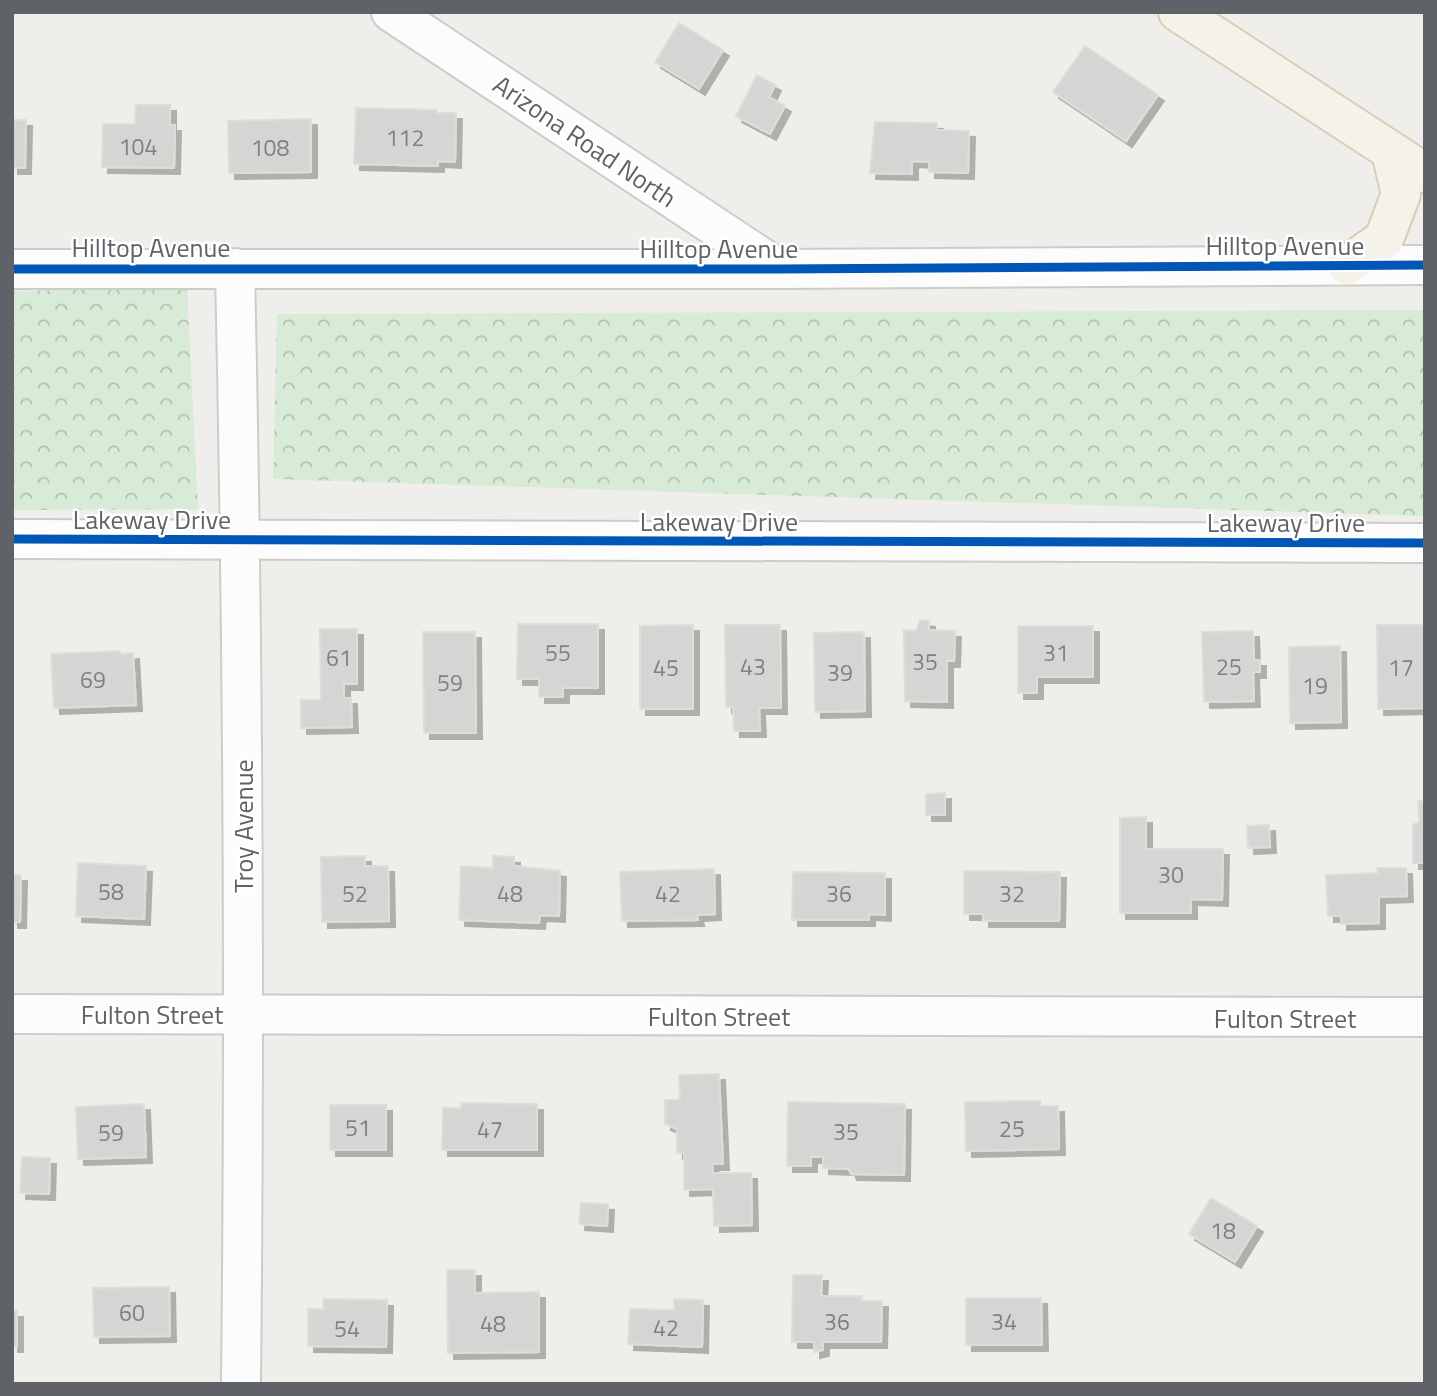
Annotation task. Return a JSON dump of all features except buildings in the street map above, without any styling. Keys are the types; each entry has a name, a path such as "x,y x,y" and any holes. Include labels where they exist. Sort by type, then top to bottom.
{"main road":[{"path":"1178,12 1425,173"},
{"path":"1348,265 1384,239 1401,194 1391,152"}],"street":[{"name":"Arizona Road North","path":"391,12 779,269"},
{"name":"Hilltop Avenue","path":"12,269 779,269 1425,265"},
{"name":"Troy Avenue","path":"235,268 241,541 245,1014 242,1384"},
{"name":"Lakeway Drive","path":"12,539 1425,543"},
{"name":"Fulton Street","path":"12,1014 1425,1017"}],"green space":[{"path":"187,288 198,509 12,510 12,291"},
{"path":"1425,310 1425,516 273,479 277,314"}],"cycle path":[{"path":"12,269 779,269 1425,265"},
{"path":"12,539 1425,543"}]}
